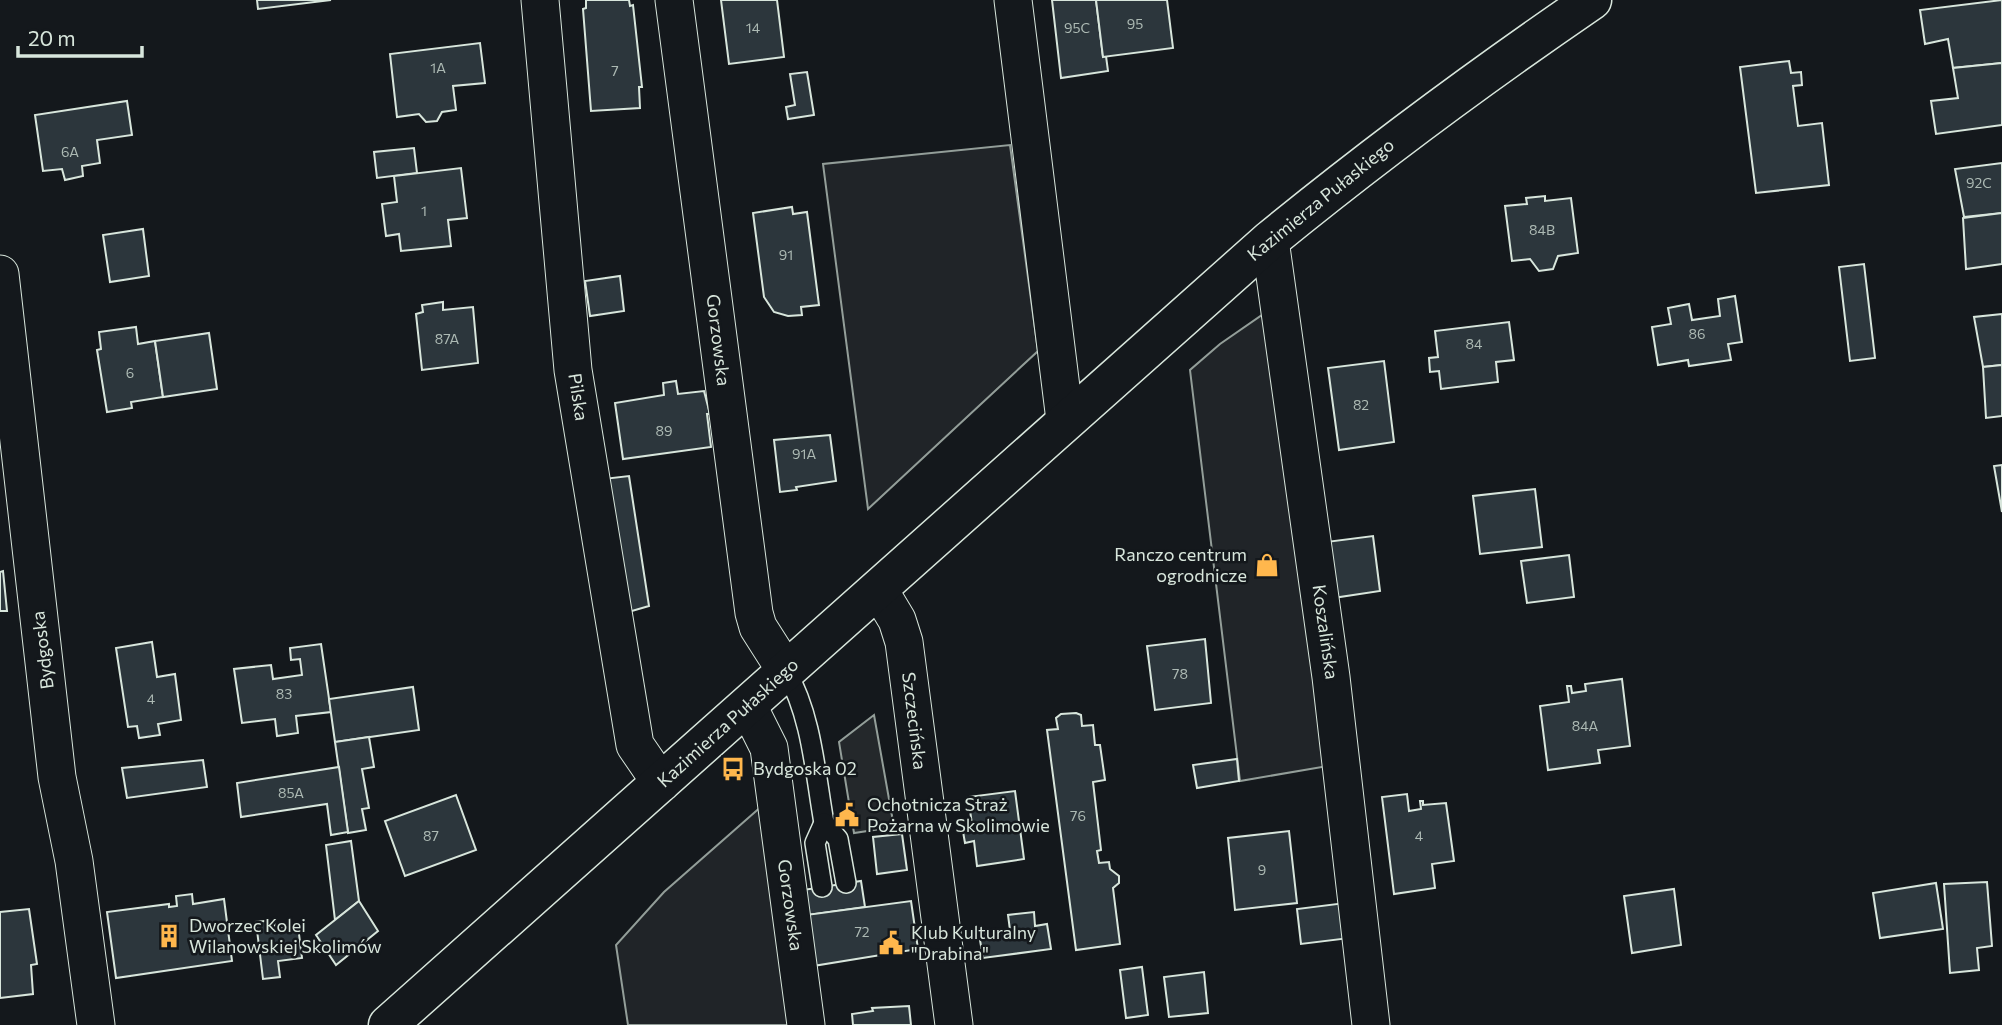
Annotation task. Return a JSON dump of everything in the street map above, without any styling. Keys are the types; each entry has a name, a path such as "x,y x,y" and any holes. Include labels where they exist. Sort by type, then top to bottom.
{"main road":[{"name":"Kazimierza Pułaskiego","path":"388,1025 1270,240 1387,145 1502,61 1592,0"}],"street":[{"name":"Pilska","path":"540,0 573,370 635,746 661,783"},
{"name":"Gorzowska","path":"674,0 754,613 758,628 786,671"},
{"path":"1013,0 1065,420"},
{"name":"Koszalińska","path":"1270,240 1331,677 1371,1025"},
{"name":"Bydgoska","path":"0,274 57,777 74,861 96,1025"},
{"name":"Szczecińska","path":"879,590 897,620 904,642 954,1025"},
{"name":"Gorzowska","path":"748,706 769,748 806,1025"}],"lane":[{"path":"786,671 803,706 824,823 838,839 846,883"},
{"path":"822,887 815,843 824,823"}],"shaded area":[{"path":"1010,145 1038,351 868,509 823,164"},
{"path":"1272,308 1328,766 1240,781 1190,370 1220,344"},
{"path":"874,715 894,827 854,833 839,742"},
{"path":"763,805 791,1025 628,1025 616,945 664,892"}],"building":[{"path":"257,0 331,0 258,9"},
{"path":"586,0 629,0 630,6 633,5 642,87 639,87 640,108 591,111 583,9 586,8"},
{"path":"721,0 777,0 784,57 729,64"},
{"path":"1052,0 1096,0 1103,57 1106,56 1108,71 1061,78"},
{"path":"1096,0 1167,0 1173,48 1103,57"},
{"path":"2002,0 2002,63 1953,68 1948,39 1925,44 1920,10"},
{"path":"480,43 485,83 453,86 456,110 442,112 437,121 426,122 419,114 397,117 390,54"},
{"path":"1789,61 1791,73 1801,72 1802,85 1793,86 1798,126 1822,123 1829,185 1756,193 1740,67"},
{"path":"2002,63 2002,125 1936,134 1931,101 1958,98 1953,68"},
{"path":"807,72 814,115 788,119 786,107 795,105 790,74"},
{"path":"127,101 132,135 97,140 100,163 82,166 83,176 65,180 62,169 43,171 35,115"},
{"path":"414,148 417,173 377,178 374,152"},
{"path":"2002,163 2002,213 1964,217 1955,169"},
{"path":"461,168 467,218 448,220 451,246 401,251 399,234 386,236 382,204 397,202 394,176"},
{"path":"1545,196 1545,201 1571,198 1578,253 1558,256 1553,269 1539,271 1530,259 1512,261 1505,206 1527,204 1526,198"},
{"path":"792,207 793,214 807,212 819,305 801,307 802,315 788,316 774,312 764,297 753,213"},
{"path":"2002,213 2002,264 1966,269 1963,218"},
{"path":"143,229 149,276 110,282 103,235"},
{"path":"1864,264 1875,358 1850,361 1839,267"},
{"path":"620,276 624,311 590,316 585,281"},
{"path":"1735,296 1742,342 1728,344 1731,360 1689,366 1688,360 1658,365 1652,327 1671,324 1668,308 1689,304 1692,320 1720,316 1718,299"},
{"path":"443,302 443,310 473,307 478,363 422,370 416,314 423,312 422,305"},
{"path":"2002,314 2002,365 1983,367 1974,317"},
{"path":"1509,322 1514,360 1496,362 1498,382 1441,389 1439,371 1430,372 1429,358 1438,357 1435,331"},
{"path":"136,327 138,344 155,341 163,397 131,402 132,408 107,412 97,350 101,349 99,332"},
{"path":"209,333 217,389 163,397 155,341"},
{"path":"1384,361 1394,442 1339,450 1328,368"},
{"path":"2002,365 2002,416 1986,418 1983,367"},
{"path":"676,381 678,394 704,391 710,414 707,414 711,447 623,459 615,403 664,395 663,383"},
{"path":"830,435 836,481 780,492 774,440"},
{"path":"2002,465 2002,512 1994,466"},
{"path":"629,476 649,606 625,613 603,479"},
{"path":"1535,489 1542,547 1480,554 1473,496"},
{"path":"1373,536 1380,591 1333,598 1326,542"},
{"path":"1569,555 1574,597 1527,603 1521,561"},
{"path":"3,571 7,611 0,611 0,572"},
{"path":"1205,639 1211,703 1155,710 1147,646"},
{"path":"152,642 157,677 175,674 181,720 158,724 160,735 139,738 137,726 128,727 116,648"},
{"path":"321,644 331,712 296,716 298,733 277,736 275,719 242,723 234,669 271,665 273,679 302,675 300,659 291,660 290,648"},
{"path":"1622,679 1630,746 1598,750 1600,763 1548,770 1540,706 1569,702 1567,686 1571,686 1572,693 1586,691 1585,684"},
{"path":"413,687 419,730 335,742 329,699"},
{"path":"1061,714 1081,715 1082,726 1093,725 1095,745 1100,745 1105,780 1093,782 1101,850 1097,851 1099,863 1109,862 1110,869 1119,876 1119,883 1113,888 1120,944 1076,950 1047,730 1058,729 1056,718"},
{"path":"369,737 374,767 362,769 369,808 362,809 366,830 348,833 335,742"},
{"path":"1237,759 1239,781 1197,788 1193,765"},
{"path":"203,760 207,787 127,798 122,768"},
{"path":"339,767 348,832 331,835 327,804 241,817 237,783"},
{"path":"1015,791 1024,859 977,866 974,841 965,843 962,826 972,824 968,797"},
{"path":"1407,794 1409,811 1421,809 1420,801 1423,801 1423,805 1446,803 1454,861 1432,864 1435,888 1394,894 1382,797"},
{"path":"456,795 476,850 405,876 385,821"},
{"path":"1289,831 1297,903 1235,910 1228,838"},
{"path":"902,834 907,870 877,874 873,837"},
{"path":"351,841 359,901 335,920 326,845"},
{"path":"861,881 865,907 808,915 803,890"},
{"path":"1987,882 1992,946 1977,948 1979,970 1950,973 1944,884"},
{"path":"1936,883 1943,929 1880,938 1873,893"},
{"path":"1674,889 1681,945 1632,953 1624,896"},
{"name":"Dworzec Kolei Wilanowskiej Skolimów","path":"192,894 193,904 224,899 232,961 116,978 107,912 169,904 169,907 177,906 176,896"},
{"path":"359,901 378,931 336,965 316,935"},
{"path":"911,901 918,949 813,966 806,915"},
{"path":"1345,903 1350,938 1301,944 1297,909"},
{"path":"29,909 37,964 31,965 33,994 0,998 0,912"},
{"path":"1034,912 1035,926 1047,924 1051,949 983,958 979,934 1010,930 1008,915"},
{"path":"274,920 275,929 298,926 302,958 278,961 280,977 263,979 256,922"},
{"path":"1142,967 1148,1015 1126,1018 1120,970"},
{"path":"1204,972 1208,1013 1169,1017 1164,977"},
{"path":"909,1006 911,1025 853,1025 852,1014 873,1011 872,1008"}],"place":[{"name":"Ranczo centrum ogrodnicze","path":"1267,565"},
{"name":"Bydgoska 02","path":"733,769"},
{"name":"Ochotnicza Straż Pożarna w Skolimowie","path":"847,815"},
{"name":"Dworzec Kolei Wilanowskiej Skolimów","path":"169,936"},
{"name":"Klub Kulturalny \"Drabina\"","path":"891,943"}]}
